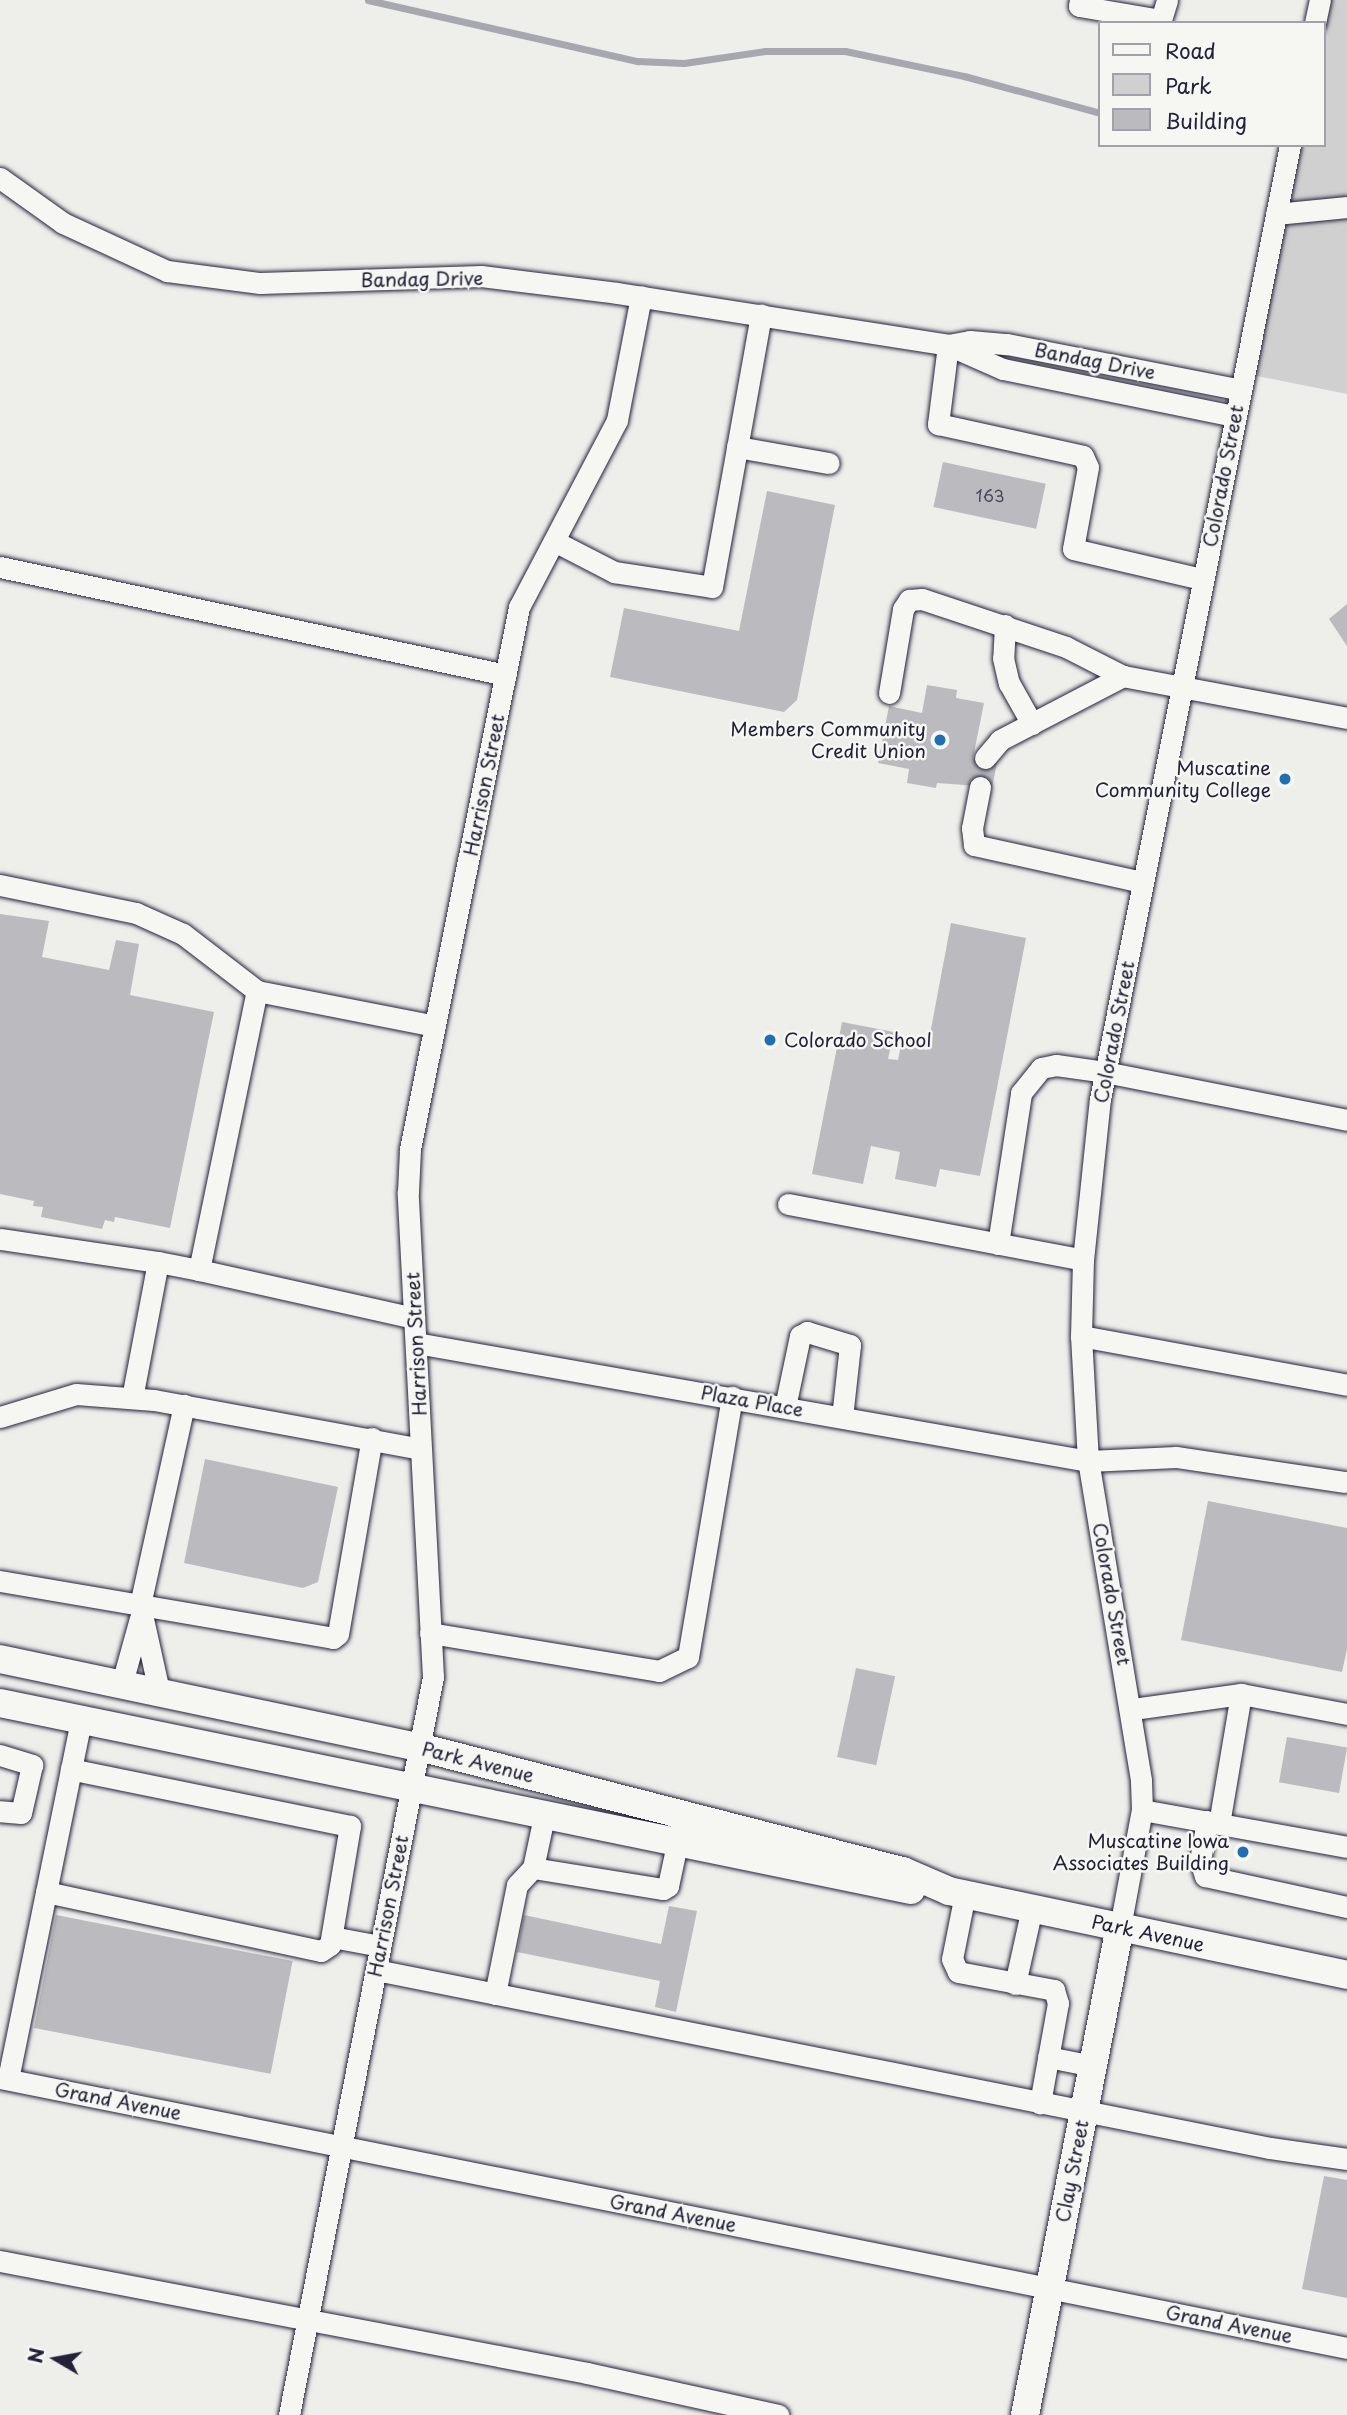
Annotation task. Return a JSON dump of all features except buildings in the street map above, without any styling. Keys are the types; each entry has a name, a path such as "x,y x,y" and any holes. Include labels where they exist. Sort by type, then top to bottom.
{"main road":[{"name":"Park Avenue","path":"0,1659 419,1747 681,1827"},
{"name":"Park Avenue","path":"0,1703 545,1812 681,1827 903,1871 957,1892 1347,1975"},
{"name":"Clay Street","path":"1025,2415 1120,1927"}],"street":[{"path":"1080,0 1079,6 1161,20 1167,0"},
{"path":"1315,21 1320,0"},
{"name":"Colorado Street","path":"1120,1927 1142,1810 1133,1709 1088,1461 1081,1336 1083,1260 1105,1072 1290,147"},
{"name":"Bandag Drive","path":"0,178 63,223 167,271 260,284 481,276 641,296 948,345 1003,369 1235,416"},
{"path":"1276,214 1347,207"},
{"name":"Harrison Street","path":"289,2415 433,1677 415,1343 410,1149 519,607 617,420 641,296"},
{"path":"554,541 614,572 712,587 761,314"},
{"name":"Bandag Drive","path":"948,345 970,341 1007,344 1241,390"},
{"path":"948,345 938,424 1083,456 1088,467 1073,549 1202,579"},
{"path":"737,447 829,463"},
{"path":"0,567 506,675"},
{"path":"888,693 903,608 909,600 952,606 1066,648 1123,676 1347,718"},
{"path":"1005,625 1003,658 1009,683 1032,724"},
{"path":"985,758 1000,740 1123,676"},
{"path":"980,788 972,828 974,845 1142,882"},
{"path":"0,885 136,913 183,934 257,991 435,1026"},
{"path":"199,1270 257,991"},
{"path":"998,1244 1021,1093 1031,1076 1056,1065 1105,1072 1347,1120"},
{"path":"788,1204 1083,1260"},
{"path":"0,1239 158,1262 414,1318"},
{"path":"132,1398 158,1262"},
{"path":"785,1406 800,1336 807,1332 850,1345 842,1417"},
{"path":"1081,1336 1347,1385"},
{"name":"Plaza Place","path":"415,1343 1088,1461 1206,1459 1345,1482"},
{"path":"0,1417 76,1394 132,1398 372,1438 421,1449"},
{"path":"430,1633 659,1671 688,1657 733,1397"},
{"path":"122,1684 184,1405"},
{"path":"0,1581 140,1610 335,1637 372,1438"},
{"path":"140,1610 159,1691"},
{"path":"1133,1709 1241,1694 1347,1714"},
{"path":"1241,1694 1213,1822 1200,1860 1205,1876 1347,1907"},
{"path":"4,2079 81,1719"},
{"path":"0,1755 32,1765 22,1813 0,1811"},
{"path":"46,1892 321,1951 327,1950 332,1937 350,1826 71,1769"},
{"path":"1142,1810 1347,1847"},
{"path":"495,1994 517,1885 533,1868 545,1812"},
{"path":"533,1868 663,1889 668,1886 681,1827"},
{"path":"957,1892 952,1959 958,1972 1054,1990 1058,2003 1040,2103"},
{"path":"1016,1984 1032,1908"},
{"path":"332,1937 380,1946"},
{"path":"376,1970 1040,2103 1347,2159"},
{"path":"1048,2057 1093,2066"},
{"name":"Grand Avenue","path":"4,2079 1347,2348"},
{"path":"0,2261 307,2322 587,2372 778,2415"}],"green space":[{"path":"1320,0 1347,0 1347,394 1247,374 1292,147 1326,147 1326,21 1321,21"}],"waterway":[{"path":"368,0 637,61 684,63 765,51 845,51 964,76 1098,112"}],"place":[{"name":"Members Community Credit Union","path":"940,740"},
{"name":"Muscatine Community College","path":"1285,779"},
{"name":"Colorado School","path":"770,1040"},
{"name":"Muscatine Iowa Associates Building","path":"1243,1852"}]}
